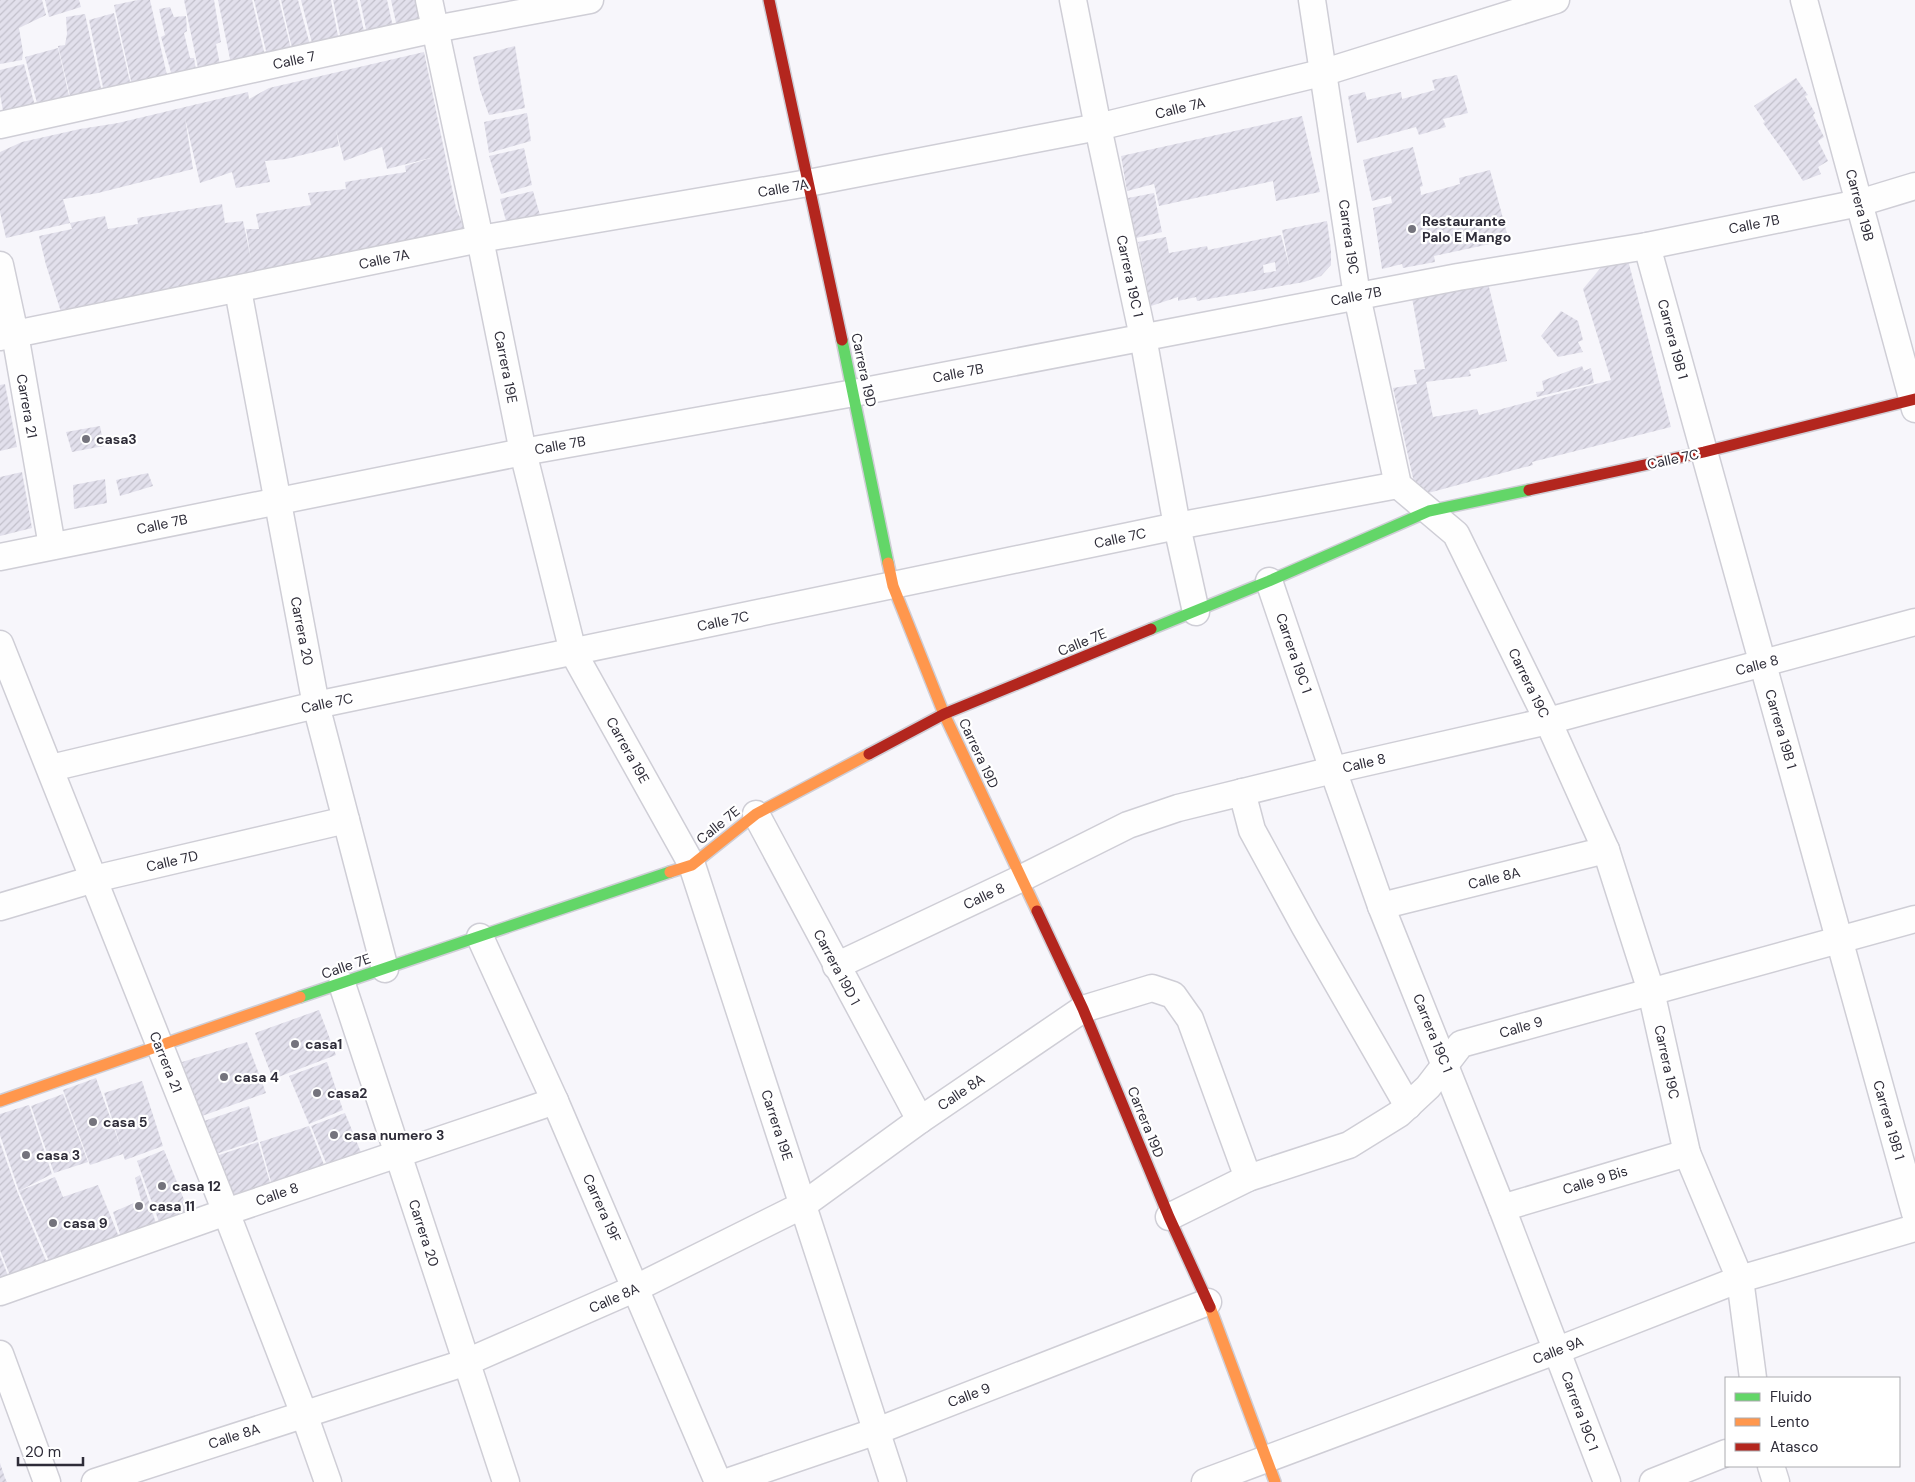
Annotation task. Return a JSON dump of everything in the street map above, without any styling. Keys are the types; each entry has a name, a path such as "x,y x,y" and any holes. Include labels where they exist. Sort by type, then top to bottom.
{"street":[{"name":"Carrera 19E","path":"429,0 523,452 573,652 692,865 894,1482"},
{"name":"Calle 7","path":"0,124 435,30 590,0"},
{"name":"Carrera 19D","path":"769,0 854,393 893,586 944,714 1083,1009 1169,1217 1208,1302 1270,1471"},
{"name":"Carrera 19C 1","path":"1073,0 1143,337 1177,526 1196,612"},
{"name":"Carrera 19C","path":"1312,0 1325,72 1358,296 1398,485 1456,534 1548,721 1606,850 1652,990 1687,1153 1740,1279 1753,1377"},
{"name":"Calle 7A","path":"7,336 480,239 808,183 1098,127 1325,72 1556,0"},
{"name":"Carrera 19B","path":"1804,0 1914,402"},
{"name":"Calle 7B","path":"0,557 523,452 854,393 1458,277 1647,246 1859,203 1915,186"},
{"name":"Carrera 19B 1","path":"1647,246 1915,1213"},
{"name":"Carrera 21","path":"0,265 7,336 52,546"},
{"name":"Carrera 20","path":"238,290 316,705 385,969"},
{"name":"Calle 7C","path":"1429,511 1704,452 1914,402"},
{"name":"Calle 7C","path":"51,768 316,705 1177,526 1398,485"},
{"name":"Calle 7E","path":"0,1100 692,865 756,814 944,714 1196,612 1429,511"},
{"name":"Carrera 19C 1","path":"1270,581 1381,906 1446,1065 1558,1350 1607,1482"},
{"name":"Calle 8","path":"836,966 1022,878 1128,825 1178,808 1333,770 1548,721 1915,622"},
{"name":"Carrera 21","path":"3,659 51,768 226,1212 304,1414 328,1482"},
{"path":"1242,792 1252,830 1305,927 1408,1106"},
{"name":"Carrera 19D 1","path":"756,814 920,1120"},
{"name":"Calle 7D","path":"0,907 94,879 346,820"},
{"name":"Calle 8A","path":"1381,906 1606,850"},
{"name":"Calle 9","path":"1169,1217 1248,1178 1349,1145 1399,1114 1408,1106 1428,1087 1461,1044 1915,919"},
{"name":"Carrera 19F","path":"480,937 555,1102 718,1482"},
{"name":"Carrera 20","path":"342,984 506,1482"},
{"name":"Calle 8A","path":"95,1482 467,1362 636,1288 803,1205 920,1120 1083,1009 1152,988 1173,994 1190,1019 1248,1178"},
{"name":"Calle 8","path":"0,1292 226,1212 555,1102"},
{"name":"Calle 9 Bis","path":"1502,1208 1687,1153"},
{"name":"Calle 9A","path":"1205,1482 1270,1471 1558,1350 1740,1279 1915,1228"},
{"name":"Calle 9","path":"727,1482 877,1431 1208,1302"},
{"path":"0,1354 47,1482"},
{"path":"1653,1482 1725,1453"},
{"path":"1771,1467 1776,1482"}],"building":[{"path":"0,0 42,0 46,15 19,28 23,52 22,60 0,64"},
{"path":"45,0 79,0 81,7 49,17"},
{"path":"138,0 150,0 167,75 132,85 114,5"},
{"path":"184,0 214,0 221,42 216,44 220,65 198,68"},
{"path":"218,0 252,0 265,56 231,64"},
{"path":"254,0 279,0 291,49 267,55"},
{"path":"281,0 298,0 310,45 292,48"},
{"path":"301,0 331,0 338,36 312,43"},
{"path":"333,0 357,0 364,31 340,35"},
{"path":"360,0 387,0 393,27 367,34"},
{"path":"391,0 420,0 426,27 398,32"},
{"path":"170,7 174,17 186,16 187,31 184,33 190,58 194,58 196,70 172,76 161,37 165,35 159,9"},
{"path":"114,13 131,86 104,92 89,20"},
{"path":"85,14 102,93 71,100 58,46 65,45 67,34 66,17"},
{"path":"515,46 525,108 489,115 480,90 473,57"},
{"path":"58,48 70,100 38,107 25,57"},
{"path":"424,52 456,208 466,232 93,313 91,305 61,312 46,265 39,236 72,229 70,223 6,238 0,212 0,152 22,142 118,123 248,92 249,99 269,88","holes":["185,118 200,183 232,172 236,188 270,182 265,161 286,159 339,146 336,130 344,161 382,147 387,169 434,157 405,166 406,172 345,182 346,189 308,193 311,205 256,214 259,229 246,229 251,259 243,221 225,223 222,204 137,218 138,224 108,229 105,216 70,223 63,199 98,193 193,169"]},
{"path":"24,64 35,106 3,111 0,94 0,70"},
{"path":"1457,75 1468,113 1443,119 1446,127 1419,135 1416,127 1357,143 1348,96 1365,92 1367,100 1401,92 1402,99 1435,90 1432,80"},
{"path":"1796,78 1808,95 1805,96 1815,113 1813,115 1824,137 1818,141 1828,161 1818,167 1821,174 1803,181 1763,123 1765,122 1754,106"},
{"path":"527,113 531,141 489,153 484,122"},
{"path":"1302,116 1320,192 1276,201 1273,181 1159,206 1154,184 1127,191 1121,156"},
{"path":"1413,147 1423,186 1420,187 1421,195 1460,184 1459,178 1490,170 1508,237 1490,244 1434,256 1435,262 1403,268 1402,264 1382,269 1373,208 1392,203 1391,196 1372,201 1363,160"},
{"path":"524,148 532,185 501,194 489,156"},
{"path":"533,191 542,222 508,228 500,199"},
{"path":"1154,193 1162,232 1136,238 1128,198"},
{"path":"1327,221 1331,265 1321,276 1304,282 1197,301 1196,297 1178,301 1178,297 1151,306 1138,242 1166,237 1169,253 1207,246 1208,250 1281,235 1290,269 1282,230","holes":["1275,262 1276,271 1264,273 1263,265"]},
{"path":"1628,260 1671,427 1532,462 1533,465 1417,496 1393,388 1417,384 1414,370 1425,369 1412,298 1488,283 1507,361 1469,370 1471,376 1426,382 1433,417 1477,409 1479,415 1611,380 1583,289 1603,265"},
{"path":"1561,311 1578,321 1583,340 1578,342 1583,352 1558,357 1541,336"},
{"path":"1582,366 1584,371 1591,368 1594,383 1537,397 1536,392 1544,391 1542,381"},
{"path":"5,384 17,447 0,451 0,385"},
{"name":"casa3","path":"100,426 104,446 72,452 66,432"},
{"path":"22,472 32,528 0,536 0,477"},
{"path":"148,473 153,486 120,496 116,480"},
{"path":"105,479 107,503 74,509 73,485"},
{"name":"casa1","path":"319,1010 336,1055 273,1079 255,1033"},
{"name":"casa 4","path":"247,1042 266,1093 202,1116 182,1062"},
{"name":"casa2","path":"327,1062 343,1110 309,1124 289,1076"},
{"path":"96,1078 121,1148 104,1093 142,1081 163,1146 125,1160 123,1154 90,1165 63,1090"},
{"path":"63,1094 88,1162 54,1173 31,1106"},
{"name":"casa 3","path":"29,1105 52,1174 19,1191 0,1135 0,1114"},
{"path":"249,1106 258,1140 216,1154 204,1121"},
{"name":"casa numero 3","path":"345,1113 362,1155 328,1168 311,1126"},
{"path":"309,1126 326,1170 273,1189 260,1142"},
{"path":"0,1142 17,1191 50,1270 13,1283 0,1250"},
{"path":"258,1142 272,1189 233,1197 216,1156"},
{"name":"casa 12","path":"164,1150 189,1212 159,1222 137,1161"},
{"name":"casa 11","path":"140,1175 157,1226 122,1240 113,1212 141,1200 135,1178"},
{"path":"55,1177 63,1197 98,1185 119,1237 49,1261 19,1191"},
{"path":"0,1255 12,1286 0,1289"},
{"path":"0,1463 5,1478 7,1482 0,1482"}],"traffic: fast":[{"path":"842,340 888,563"},
{"path":"1151,629 1269,581 1429,511 1529,490"},
{"path":"300,997 670,872"}],"traffic: slow":[{"path":"888,563 893,586 944,714 1037,911"},
{"path":"670,872 692,865 756,814 869,754"},
{"path":"0,1101 300,997"},
{"path":"1210,1307 1275,1482"}],"traffic: jam":[{"path":"769,0 842,340"},
{"path":"1529,490 1704,452 1915,399"},
{"path":"869,754 944,714 1151,629"},
{"path":"1037,911 1083,1009 1169,1217 1210,1307"}],"place":[{"name":"Restaurante Palo E Mango","path":"1412,229"},
{"name":"casa3","path":"86,439"},
{"name":"casa1","path":"295,1044"},
{"name":"casa 4","path":"224,1077"},
{"name":"casa2","path":"317,1093"},
{"name":"casa 5","path":"93,1122"},
{"name":"casa numero 3","path":"334,1135"},
{"name":"casa 3","path":"26,1155"},
{"name":"casa 12","path":"162,1186"},
{"name":"casa 11","path":"139,1206"},
{"name":"casa 9","path":"53,1223"}]}
